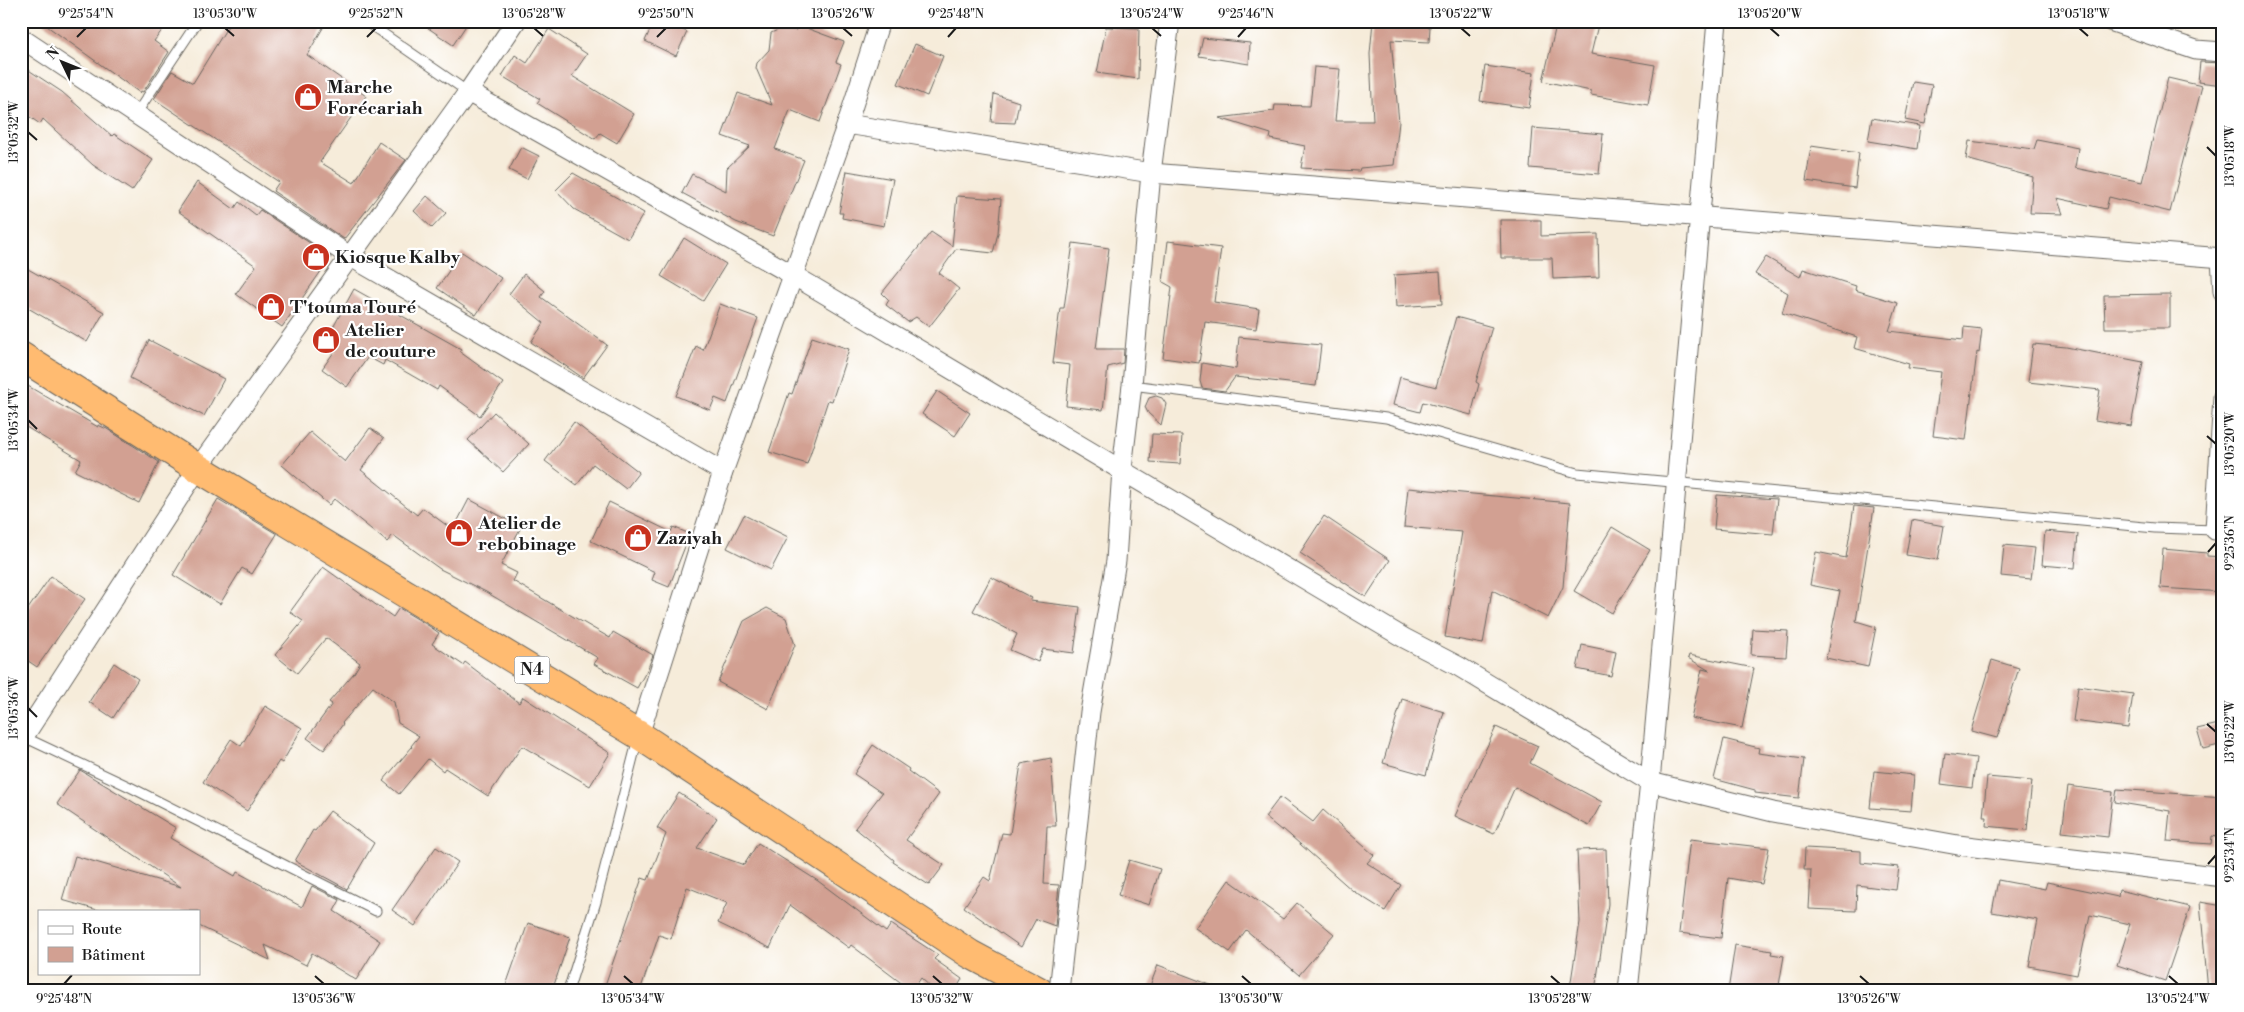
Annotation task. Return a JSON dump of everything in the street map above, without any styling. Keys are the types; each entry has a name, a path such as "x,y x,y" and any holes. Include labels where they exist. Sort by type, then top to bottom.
{"highway":[{"name":"N4","path":"21,356 198,468 639,735 970,954 1039,991"}],"street":[{"path":"22,739 198,468 351,257 516,21"},
{"path":"639,735 723,472 847,124 880,21"},
{"path":"1059,991 1090,712 1116,561 1122,469 1132,385 1151,173 1170,21"},
{"path":"1628,991 1650,782 1677,481 1698,215 1717,21"},
{"path":"2110,21 2196,50 2223,52"},
{"path":"21,38 351,257 723,472"},
{"path":"468,92 793,275 1404,638 1458,666 1650,782 1773,812 1958,845 2223,877"},
{"path":"847,124 1151,173 2222,258 2223,292"},
{"path":"2219,530 2223,397"}],"lane":[{"path":"136,114 198,21"},
{"path":"366,21 468,92"},
{"path":"1132,385 1386,418 1577,472 2146,527 2219,530"},
{"path":"568,991 596,902 639,735"},
{"path":"22,739 130,787 376,911"}],"building":[{"path":"40,21 169,21 154,41 169,52 143,92 141,91 140,93"},
{"path":"231,21 327,21 307,55 366,96 320,162 354,183 379,142 406,160 344,239 273,191 279,182 154,99 172,71 193,83"},
{"path":"418,21 469,21 453,45"},
{"path":"654,21 664,21 687,32 676,56 645,41"},
{"path":"1373,21 1430,27 1429,42 1391,40 1399,122 1394,165 1360,168 1359,171 1301,168 1305,146 1270,139 1271,134 1219,118 1274,111 1275,105 1310,106 1314,67 1340,69 1335,121 1373,121 1370,54"},
{"path":"1557,21 1582,21 1598,25 1591,54 1655,65 1648,105 1591,95 1591,91 1543,81"},
{"path":"798,25 844,42 836,62 841,64 820,122 790,110 775,149 804,160 773,236 736,222 682,193 692,174 726,191 727,168 750,146 722,136 738,93 772,105 756,68 757,63 769,50 771,33 778,30 796,30"},
{"path":"1106,27 1139,28 1138,79 1097,73"},
{"path":"549,29 587,54 572,76 634,114 617,143 600,133 595,139 537,103 540,99 502,76 515,55 527,63"},
{"path":"1203,38 1250,43 1249,64 1199,56"},
{"path":"915,44 943,56 927,96 898,84"},
{"path":"2200,62 2223,63 2223,85 2198,82"},
{"path":"21,65 62,92 112,136 114,134 153,160 132,191 93,165 43,119 40,124 21,111"},
{"path":"1485,66 1534,73 1529,108 1480,101"},
{"path":"2168,78 2202,86 2170,212 2109,197 2106,209 2057,198 2063,214 2030,213 2033,177 1966,159 1969,141 2034,149 2037,140 2078,148 2075,168 2142,182"},
{"path":"1913,82 1932,85 1925,124 1905,120"},
{"path":"994,94 1019,102 1015,123 991,122"},
{"path":"1872,118 1920,126 1917,149 1868,141"},
{"path":"1533,128 1603,134 1599,174 1530,168"},
{"path":"1811,146 1859,153 1855,188 1806,181"},
{"path":"521,147 539,156 527,179 509,170"},
{"path":"847,171 893,179 884,226 842,218 843,213 839,213"},
{"path":"573,173 644,213 628,239 574,209 556,190"},
{"path":"197,182 234,209 239,202 256,215 260,210 331,257 282,327 236,294 256,266 178,211"},
{"path":"427,196 446,213 432,228 414,211"},
{"path":"957,196 1001,199 998,233 993,253 956,249 939,273 959,289 929,327 916,317 908,322 886,305 889,300 882,293 931,232 952,246"},
{"path":"1500,220 1541,220 1541,236 1598,234 1599,277 1553,279 1552,258 1501,258"},
{"path":"684,238 726,264 703,301 661,276"},
{"path":"1168,241 1221,248 1214,302 1259,309 1256,329 1205,322 1199,363 1163,358 1172,287 1163,282"},
{"path":"1073,243 1109,248 1096,349 1124,349 1123,363 1108,367 1103,410 1066,406 1070,365 1053,363 1060,308 1064,308"},
{"path":"462,252 501,278 476,315 437,288"},
{"path":"1766,257 1800,277 1803,269 1856,286 1855,290 1898,303 1889,331 1963,340 1964,327 1982,329 1979,353 1977,352 1966,440 1933,436 1941,372 1908,368 1909,364 1854,348 1857,337 1782,313 1788,293 1755,274"},
{"path":"21,265 104,312 87,342 21,304"},
{"path":"1440,272 1442,304 1396,307 1394,275"},
{"path":"524,274 545,291 541,297 607,345 583,378 531,342 544,323 509,294"},
{"path":"354,289 461,349 460,352 503,383 480,416 439,386 437,390 385,360 383,365 368,357 347,387 322,369 341,342 329,335"},
{"path":"2170,294 2170,328 2105,328 2104,295"},
{"path":"720,304 758,318 727,403 715,398 710,410 676,396 696,346 703,350"},
{"path":"1456,317 1492,327 1476,382 1479,384 1471,415 1423,402 1420,412 1393,405 1400,377 1436,387"},
{"path":"812,337 849,349 832,401 828,400 807,464 769,452 789,393 792,394"},
{"path":"1239,337 1321,345 1316,386 1235,377 1225,391 1202,388 1200,381 1202,363 1236,369"},
{"path":"149,340 224,379 204,416 130,378"},
{"path":"2033,344 2066,347 2143,362 2131,426 2095,420 2100,390 2028,382"},
{"path":"21,382 98,427 98,425 107,429 159,462 139,503 75,471 81,460 21,424"},
{"path":"937,391 970,413 955,436 922,414"},
{"path":"1156,396 1162,398 1166,404 1161,425 1148,413 1145,407 1149,398"},
{"path":"494,412 529,444 503,472 468,440"},
{"path":"574,422 639,472 626,489 593,464 577,485 545,461"},
{"path":"370,428 384,438 361,470 417,515 423,508 453,530 469,499 521,527 501,565 517,573 513,581 560,609 610,638 613,632 653,655 637,688 594,664 598,658 486,592 440,569 393,535 387,542 334,499 329,505 282,465 310,432 345,462"},
{"path":"1152,434 1182,435 1180,464 1150,462"},
{"path":"1408,488 1570,503 1563,587 1548,618 1492,590 1483,644 1445,637 1462,532 1404,527"},
{"path":"1717,495 1777,499 1773,534 1714,529"},
{"path":"218,499 277,534 252,574 242,568 220,604 173,575"},
{"path":"609,502 671,532 673,527 690,534 669,587 652,580 655,572 591,541"},
{"path":"1854,506 1874,508 1856,621 1876,627 1868,667 1826,658 1840,591 1810,585 1816,552 1846,558"},
{"path":"744,515 788,537 771,570 727,548"},
{"path":"1324,516 1390,560 1366,597 1300,553"},
{"path":"1912,520 1944,526 1938,560 1906,555"},
{"path":"1612,527 1650,550 1612,613 1574,591"},
{"path":"2045,531 2078,534 2075,568 2042,565"},
{"path":"2004,545 2035,548 2031,579 2001,576"},
{"path":"2163,549 2207,553 2207,556 2223,557 2223,592 2160,588"},
{"path":"323,567 393,617 399,608 429,626 439,633 432,644 463,665 465,662 519,703 523,697 610,753 590,786 522,746 488,796 445,768 443,771 428,759 399,794 383,781 419,736 398,723 394,702 373,687 342,723 324,750 307,738 332,704 329,702 354,673 360,663 326,638 297,673 275,655 303,621 290,612"},
{"path":"51,576 85,599 37,667 21,656 21,619"},
{"path":"991,577 1032,598 1030,601 1080,607 1074,653 1043,649 1038,662 1010,650 1017,634 973,611"},
{"path":"767,608 786,618 795,645 768,709 718,682 744,621"},
{"path":"1753,629 1788,631 1786,657 1751,655"},
{"path":"1582,645 1616,652 1611,676 1577,669"},
{"path":"1689,655 1754,668 1742,728 1691,718 1702,669 1710,671 1688,658"},
{"path":"1992,660 2019,668 1997,738 1971,731"},
{"path":"114,663 138,679 113,718 89,702"},
{"path":"2078,686 2133,694 2128,728 2073,721"},
{"path":"1402,699 1444,712 1426,775 1383,763"},
{"path":"265,706 302,728 282,763 279,761 247,811 203,782 231,739 241,746"},
{"path":"2223,723 2223,744 2203,749 2197,729"},
{"path":"1496,727 1538,746 1530,763 1602,802 1589,826 1515,787 1494,834 1455,816"},
{"path":"1724,739 1759,748 1758,753 1804,759 1799,798 1755,793 1755,790 1714,779"},
{"path":"873,745 909,769 908,771 939,794 906,840 944,865 929,885 893,862 894,860 855,828 882,793 854,774"},
{"path":"1945,754 1976,758 1972,788 1941,784"},
{"path":"1051,758 1056,826 1047,826 1044,884 1059,885 1055,926 1036,919 1021,947 964,907 984,877 990,881 1002,833 1010,834 1021,764"},
{"path":"80,770 176,828 170,838 235,876 237,872 302,907 312,886 340,900 334,911 380,941 356,980 312,953 306,965 265,945 270,960 200,926 200,910 97,910 62,900 75,856 181,887 57,804"},
{"path":"1874,771 1914,775 1911,811 1870,808"},
{"path":"1987,777 2032,781 2027,830 1986,826 1987,817 1983,817"},
{"path":"2068,786 2113,792 2108,837 2062,832"},
{"path":"2117,789 2223,797 2223,838 2212,836 2211,844 2167,841 2170,811 2115,802"},
{"path":"679,793 717,818 697,848 744,865 758,843 818,881 886,932 891,924 938,955 934,959 962,979 955,991 935,991 921,978 912,991 851,945 849,948 790,905 770,948 718,923 727,903 687,887 671,939 659,935 640,991 603,991 642,878 648,880 666,834 657,828"},
{"path":"1280,797 1313,822 1323,810 1374,855 1367,863 1401,885 1385,911 1353,891 1283,829 1282,831 1265,817"},
{"path":"330,811 374,843 347,889 295,861 313,830 315,831"},
{"path":"1690,839 1769,848 1762,884 1728,878 1721,938 1679,933"},
{"path":"436,847 458,862 415,926 392,910"},
{"path":"1805,848 1861,851 1861,863 1899,867 1896,890 1857,885 1856,911 1809,909 1811,870 1804,870"},
{"path":"1606,849 1608,904 1595,991 1570,988 1580,922 1577,850"},
{"path":"1129,860 1160,869 1149,905 1118,895"},
{"path":"1229,880 1283,919 1297,903 1334,934 1299,975 1246,930 1230,952 1195,928"},
{"path":"1998,880 2045,889 2047,882 2118,897 2119,890 2190,907 2165,981 2117,965 2130,924 2090,915 2077,975 2029,966 2038,920 1992,912"},
{"path":"2200,902 2223,906 2223,991 2208,991"},
{"path":"528,923 570,937 552,991 504,991"},
{"path":"1735,945 1772,951 1771,954 1784,956 1778,991 1728,991"},
{"path":"1158,965 1221,989 1221,991 1148,991"}],"place":[{"name":"Marche Forécariah","path":"308,97"},
{"name":"Kiosque Kalby","path":"316,257"},
{"name":"T'touma Touré","path":"271,307"},
{"name":"Atelier de couture","path":"326,340"},
{"name":"Atelier de rebobinage","path":"459,533"},
{"name":"Zaziyah","path":"638,538"}]}
